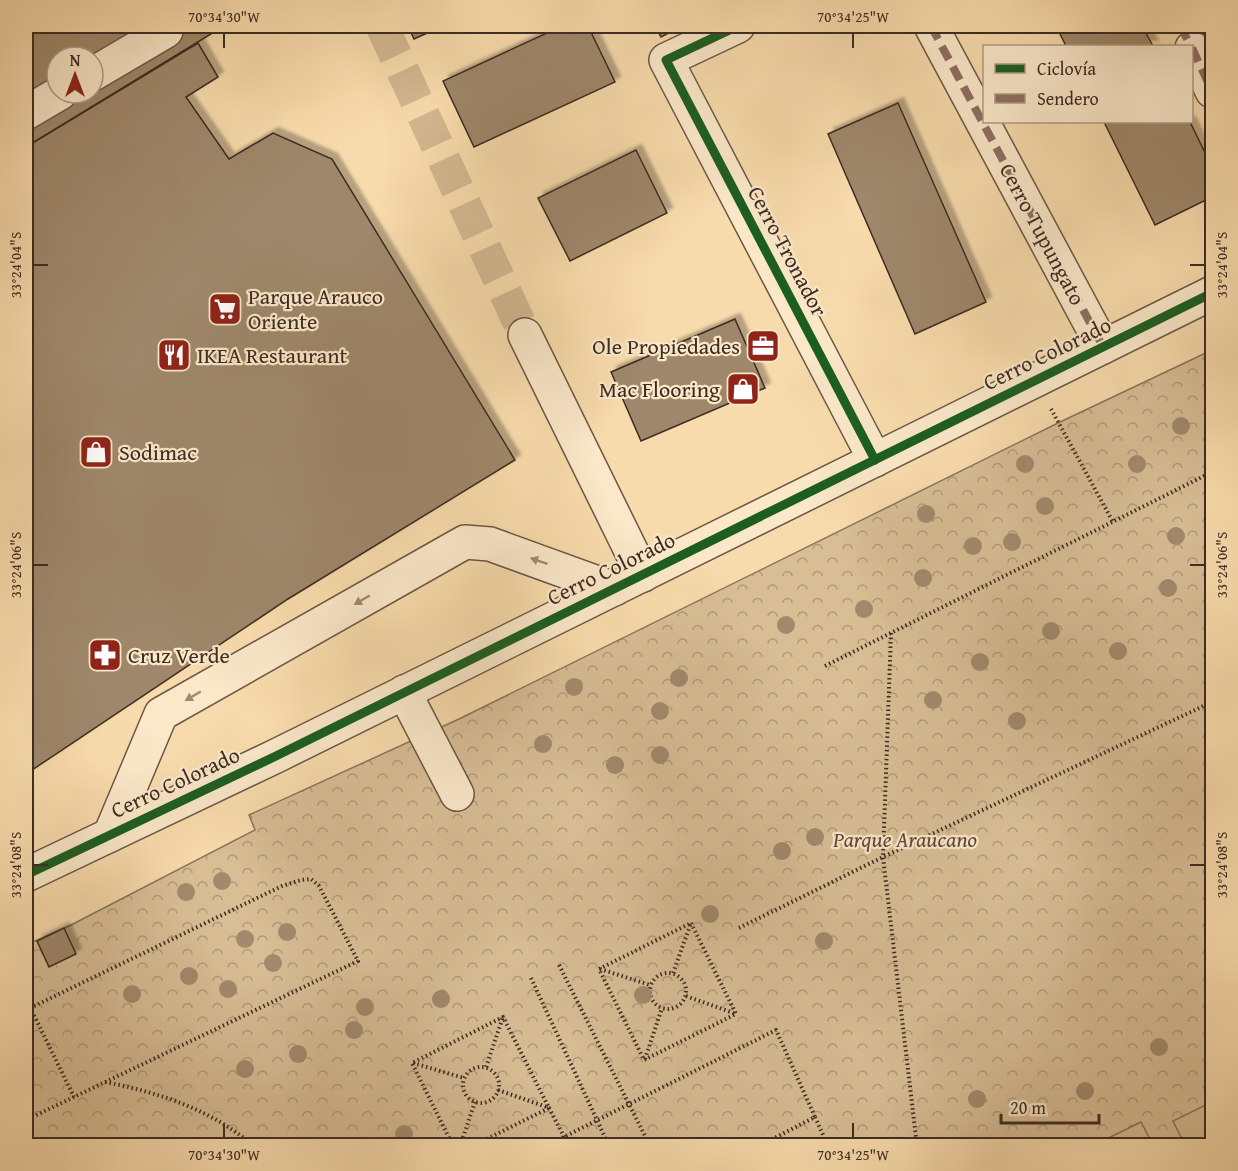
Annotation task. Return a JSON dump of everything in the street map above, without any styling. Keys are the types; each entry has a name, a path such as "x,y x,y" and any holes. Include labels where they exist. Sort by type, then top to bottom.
{"street":[{"name":"Cerro Tronador","path":"738,26 666,60 875,460"},
{"name":"Cerro Tupungato","path":"931,26 1103,347"},
{"path":"1180,26 1190,45"},
{"path":"105,66 168,27"},
{"path":"1193,51 1212,90"},
{"path":"26,113 45,102"},
{"name":"Cerro Colorado","path":"26,875 643,575 1212,293"},
{"path":"525,335 643,575"},
{"path":"110,835 161,714 465,542 490,544 614,589"},
{"path":"404,692 457,794"}],"path":[{"path":"1036,380 1113,522"},
{"path":"825,666 1212,472"},
{"path":"891,633 883,856 917,1146"},
{"path":"739,928 883,856 1212,702"},
{"path":"26,810 30,767"},
{"path":"26,1120 358,961 315,881 301,880 282,886 28,1009"},
{"path":"599,969 691,924"},
{"path":"673,973 691,924"},
{"path":"691,924 736,1014"},
{"path":"559,965 650,1146"},
{"path":"599,969 650,985"},
{"path":"599,969 644,1060"},
{"path":"673,973 683,980 686,996 679,1006 662,1008 651,999 650,985 659,974 673,973"},
{"path":"531,978 609,1146"},
{"path":"686,996 736,1014"},
{"path":"26,999 28,1009 74,1097"},
{"path":"644,1060 662,1008"},
{"path":"644,1060 736,1014"},
{"path":"412,1063 503,1017"},
{"path":"486,1067 503,1017"},
{"path":"503,1017 569,1146"},
{"path":"546,1146 776,1030 828,1146"},
{"path":"412,1063 464,1078"},
{"path":"412,1063 453,1146"},
{"path":"486,1067 492,1070 498,1078 496,1095 487,1102 475,1102 465,1093 462,1083 464,1078 473,1068 486,1067"},
{"path":"103,1082 159,1094 186,1104 228,1126 254,1146"},
{"path":"498,1090 549,1108"},
{"path":"460,1146 475,1102"},
{"path":"473,1146 549,1108"},
{"path":"759,1146 815,1117"}],"green space":[{"name":"Parque Araucano","path":"1212,350 1212,1145 26,1145 26,945 71,925 255,830 249,815 459,719 1058,423"},
{"path":"1212,1102 1212,1145 1185,1145 1173,1121"},
{"path":"1141,1122 1153,1145 1094,1145"}],"building":[{"path":"26,26 224,26 105,99 105,45 45,45 45,105 95,105 26,147"},
{"path":"408,26 443,26 414,39"},
{"path":"562,26 588,26 615,82 474,147 443,81"},
{"path":"655,26 682,26 661,37"},
{"path":"1056,26 1142,26 1152,45 1066,45"},
{"name":"Parque Arauco Oriente","path":"198,43 218,77 186,97 229,159 273,133 332,159 515,460 288,599 26,774 26,147 95,105 105,105 105,99"},
{"path":"898,103 986,302 915,334 828,134"},
{"path":"1104,123 1190,123 1212,167 1212,197 1155,225"},
{"path":"636,150 667,213 570,261 538,198"},
{"path":"735,319 765,388 641,441 611,372"},
{"path":"64,928 76,954 49,967 37,941"}],"tunnel":[{"path":"382,26 525,335"}],"marked path":[{"path":"931,26 1103,347"},
{"path":"1180,26 1190,45"},
{"path":"1193,50 1212,91"}],"cycle path":[{"path":"738,26 666,60 875,460"},
{"path":"26,875 276,756 1212,293"}],"place":[{"name":"Parque Arauco Oriente","path":"225,309"},
{"name":"Ole Propiedades","path":"763,346"},
{"name":"IKEA Restaurant","path":"174,355"},
{"name":"Mac Flooring","path":"743,389"},
{"name":"Sodimac","path":"96,452"},
{"name":"Cruz Verde","path":"105,655"}]}
